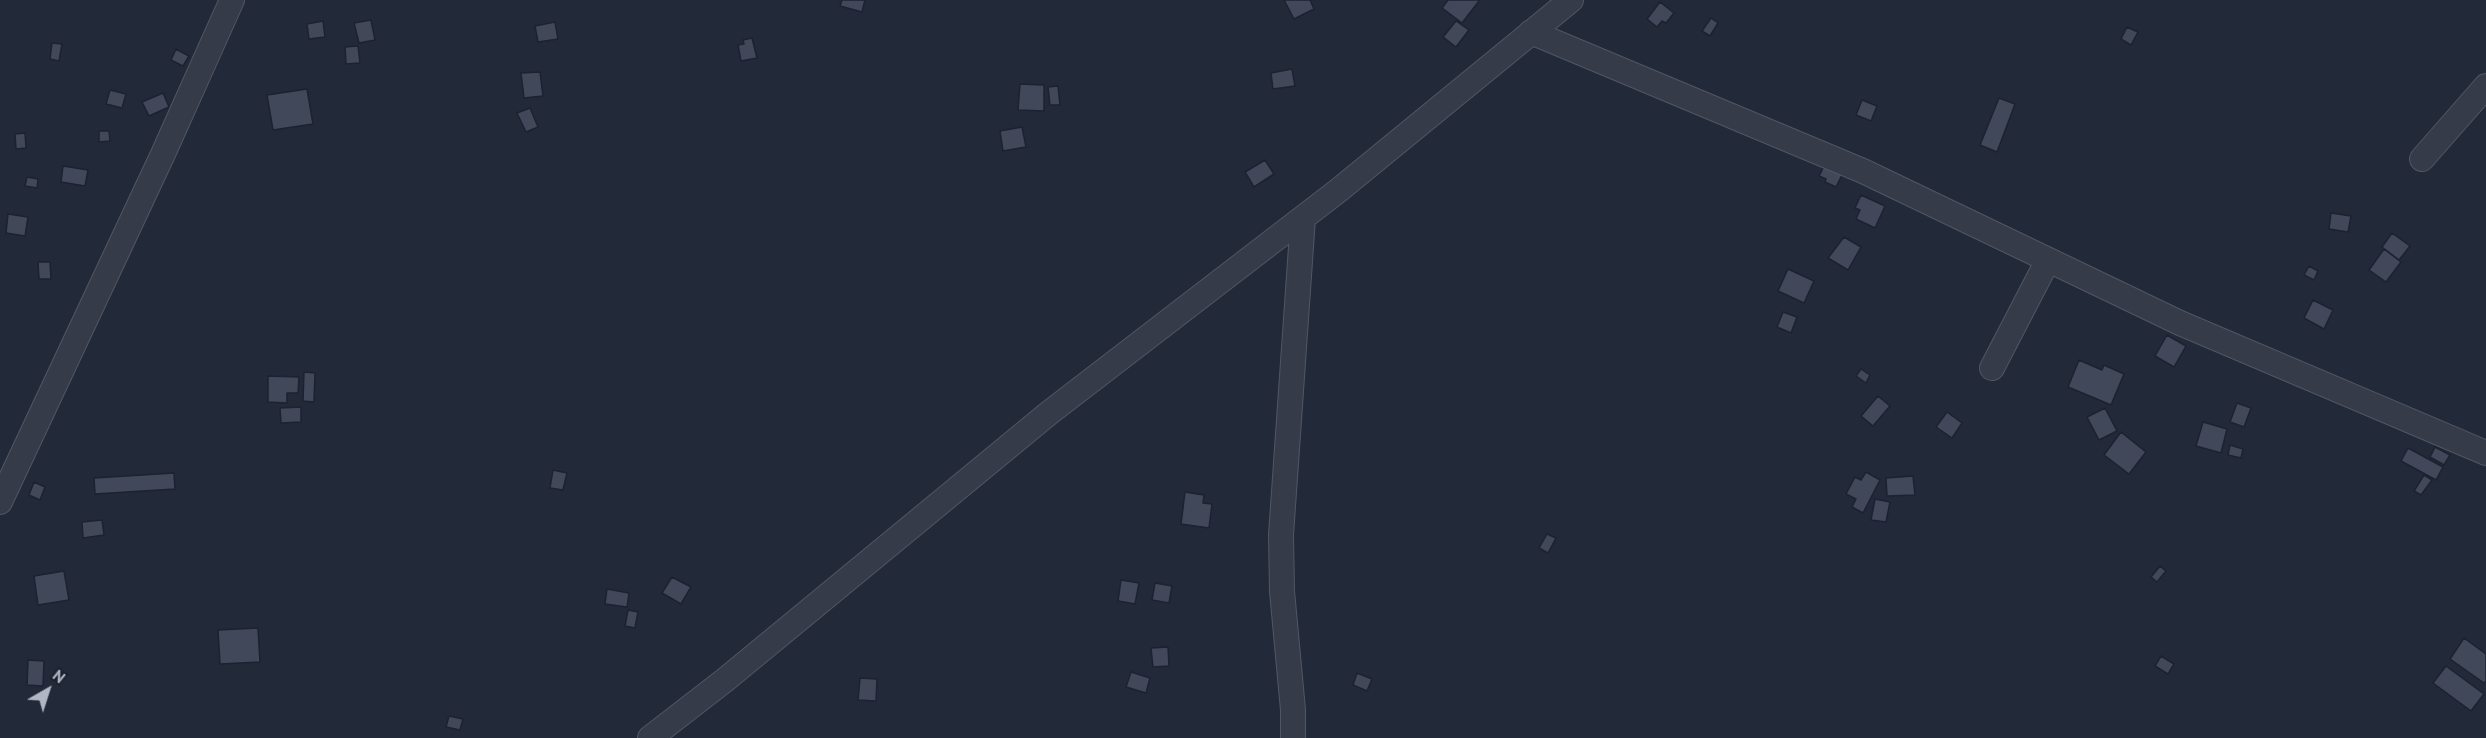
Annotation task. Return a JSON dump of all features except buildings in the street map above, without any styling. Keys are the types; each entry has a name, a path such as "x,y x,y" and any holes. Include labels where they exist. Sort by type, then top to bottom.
{"street":[{"path":"0,502 163,154 232,0"},
{"path":"650,738 725,680 1049,413 1303,218 1571,0"},
{"path":"1531,32 1863,171 2180,323 2486,453"},
{"path":"2422,159 2486,86"},
{"path":"1293,738 1293,710 1282,591 1281,535 1303,218"},
{"path":"1992,369 2048,260"}]}
